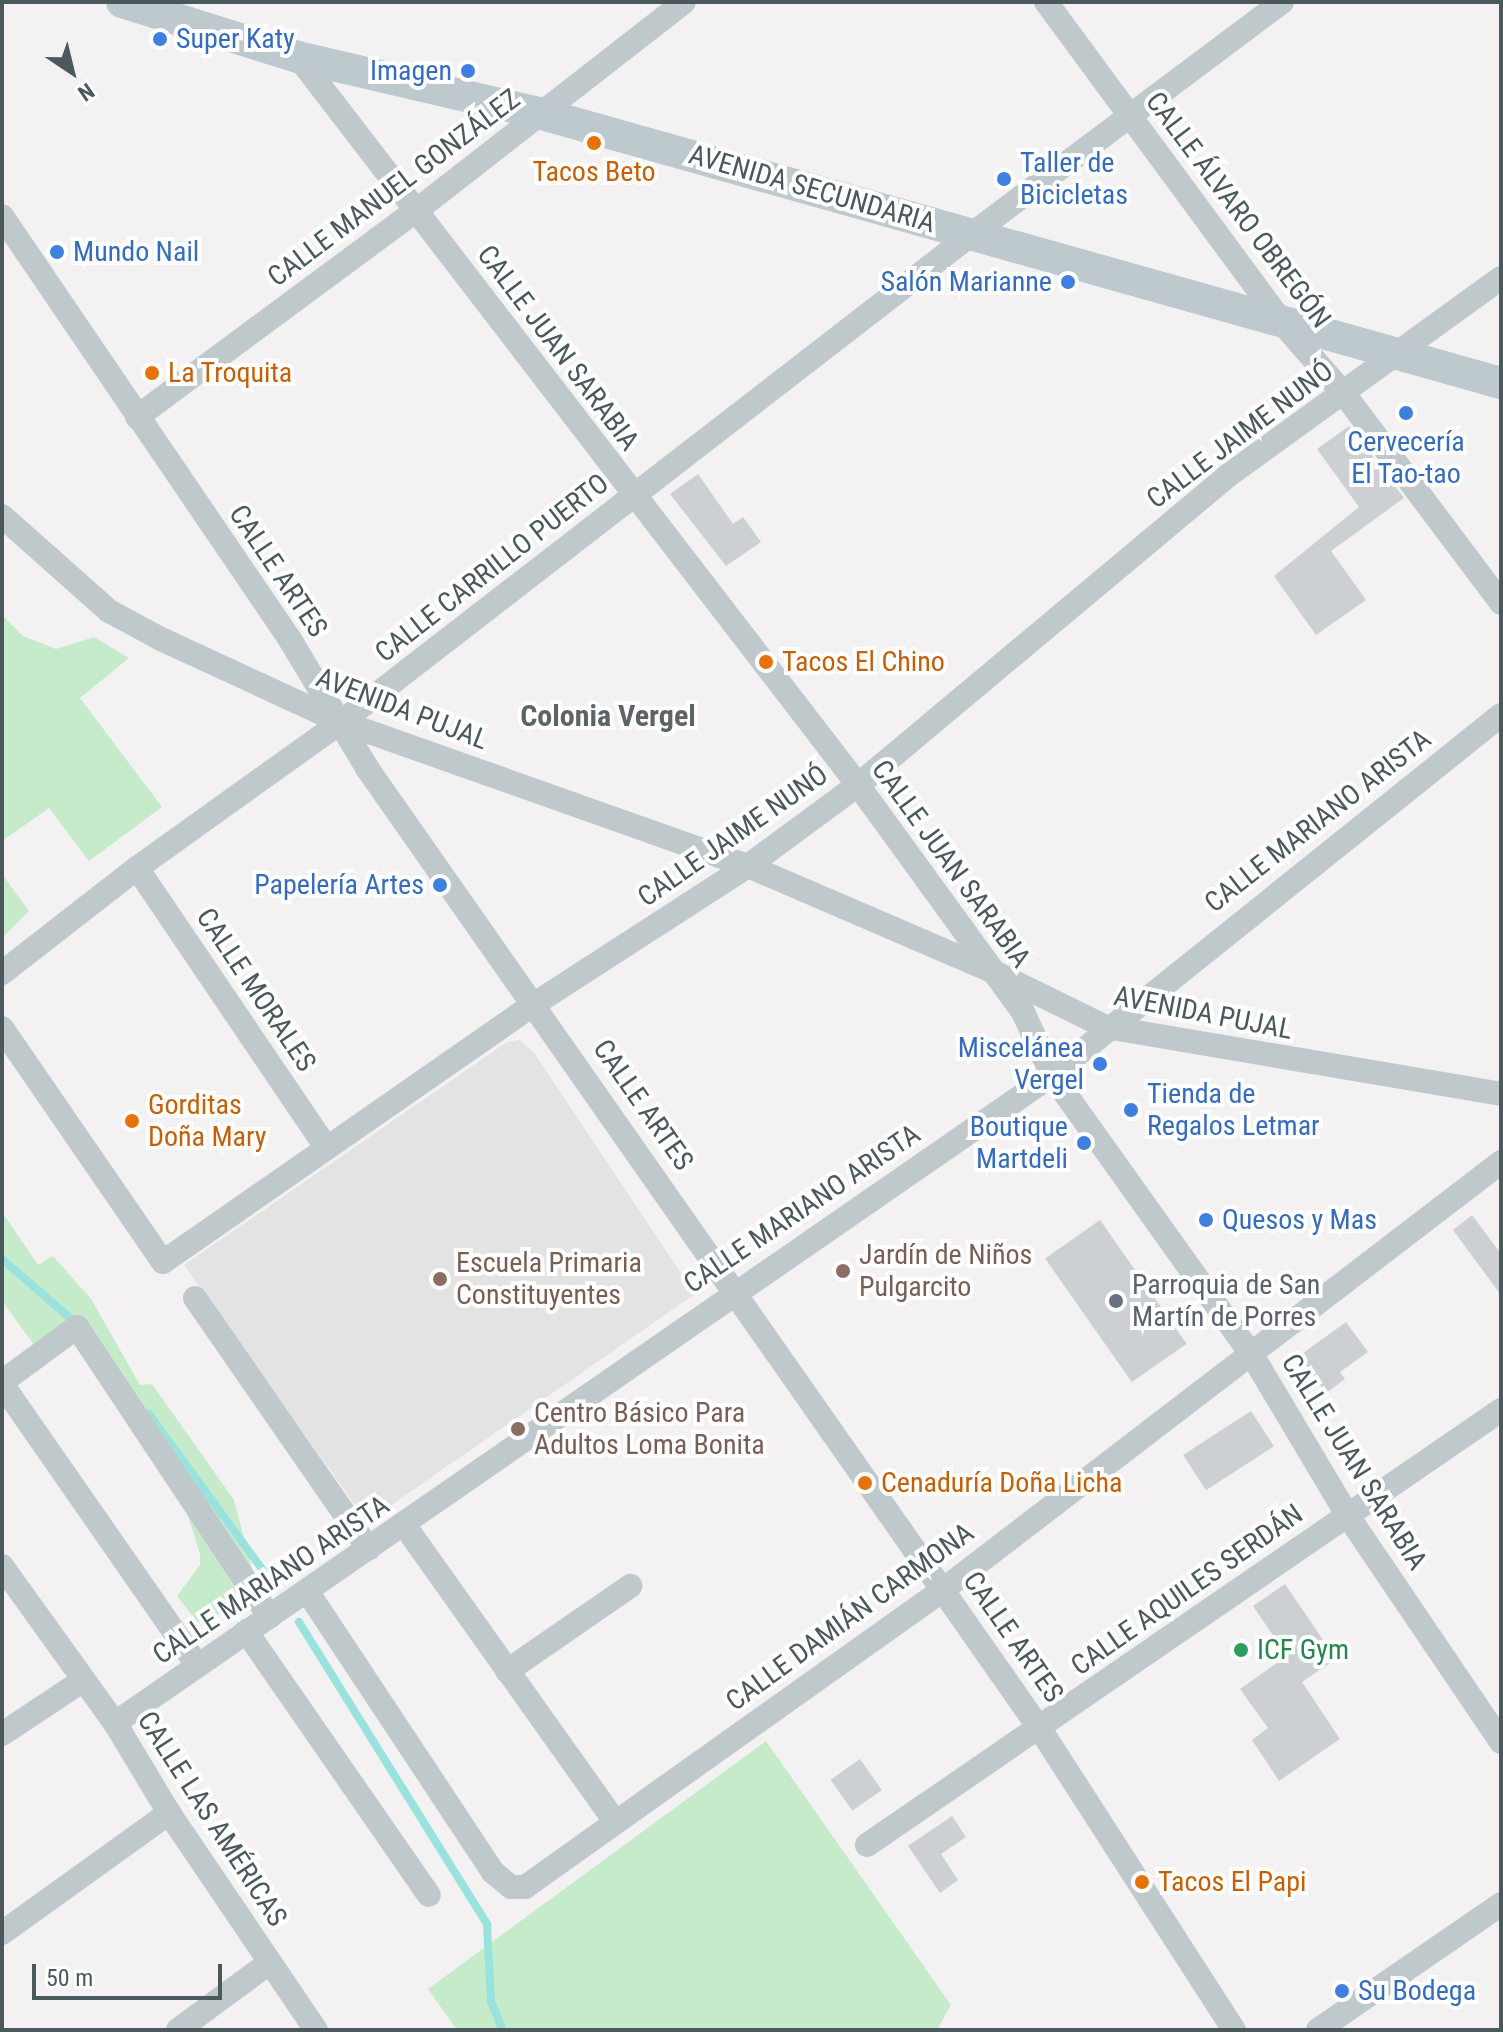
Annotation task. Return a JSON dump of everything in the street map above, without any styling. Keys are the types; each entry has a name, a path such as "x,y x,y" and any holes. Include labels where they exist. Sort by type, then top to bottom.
{"street":[{"name":"AVENIDA SECUNDARIA","path":"122,2 298,57 542,114 1284,325 1501,383"},
{"name":"CALLE MANUEL GONZÁLEZ","path":"137,417 417,210 684,2"},
{"name":"CALLE ÁLVARO OBREGÓN","path":"1046,2 1284,325 1345,395 1501,603"},
{"name":"CALLE CARRILLO PUERTO","path":"2,973 137,868 341,722 972,234 1282,2"},
{"name":"CALLE JUAN SARABIA","path":"298,57 417,210 632,498 858,785 1023,1012 1052,1075 1252,1355 1348,1516 1501,1742"},
{"name":"CALLE ARTES","path":"2,216 341,722 367,768 536,1003 1040,1729 1234,2030"},
{"name":"CALLE JAIME NUNÓ","path":"2,1028 163,1262 325,1146 536,1003 748,866 858,785 1226,477 1345,395 1395,354 1501,278"},
{"name":"AVENIDA PUJAL","path":"2,516 109,611 341,722 748,866 990,970 1106,1027 1501,1094"},
{"name":"CALLE MARIANO ARISTA","path":"115,1723 246,1631 405,1526 734,1290 1052,1075 1106,1027 1501,715"},
{"name":"CALLE MORALES","path":"137,868 325,1146"},
{"name":"CALLE DAMIÁN CARMONA","path":"307,1591 493,1872 511,1887 525,1887 944,1589 1501,1162"},
{"path":"195,1298 369,1549"},
{"path":"197,1665 2,1383 77,1327 270,1617"},
{"name":"CALLE AQUILES SERDÁN","path":"867,1845 1501,1410"},
{"path":"405,1526 615,1822"},
{"name":"CALLE LAS AMÉRICAS","path":"2,1566 115,1723 169,1813 316,2030"},
{"path":"507,1671 630,1586"},
{"path":"246,1631 429,1895"},
{"path":"2,1734 82,1681"},
{"path":"2,1933 169,1813"},
{"path":"1318,2030 1501,1904"},
{"path":"178,2030 269,1963"}],"shaded area":[{"name":"Escuela Primaria Constituyentes","path":"520,1040 535,1054 695,1294 367,1522 184,1265 507,1042"}],"green space":[{"path":"2,615 23,636 56,649 94,637 129,658 80,698 162,807 89,861 49,808 2,841"},
{"path":"2,874 29,911 2,938"},
{"path":"2,1212 38,1265 53,1256 91,1299 140,1385 152,1384 234,1500 254,1576 220,1614 197,1622 177,1596 200,1565 200,1554 173,1468 72,1339 35,1346 2,1301"},
{"path":"766,1741 951,2005 937,2030 457,2030 428,1989"}],"building":[{"path":"1349,426 1404,498 1331,551 1366,600 1316,635 1274,576 1359,507 1317,449"},
{"path":"698,474 733,524 743,517 761,542 726,566 670,494"},
{"path":"1472,1215 1501,1254 1501,1295 1453,1230"},
{"name":"Parroquia de San Martín de Porres","path":"1100,1220 1187,1344 1132,1382 1045,1258"},
{"path":"1346,1322 1368,1352 1340,1372 1345,1379 1326,1393 1299,1356"},
{"path":"1251,1411 1274,1446 1206,1490 1183,1455"},
{"path":"1285,1584 1336,1659 1302,1682 1340,1739 1279,1781 1252,1740 1268,1728 1240,1689 1287,1656 1253,1606"},
{"path":"860,1759 882,1790 852,1811 831,1780"},
{"path":"952,1816 966,1837 941,1854 958,1880 940,1893 908,1846"}],"waterway":[{"path":"2,1259 76,1323"},
{"path":"149,1414 276,1588"},
{"path":"299,1622 487,1924 491,2001 503,2030"}],"place":[{"name":"Super Katy","path":"160,39"},
{"name":"Imagen","path":"468,71"},
{"name":"Tacos Beto","path":"594,143"},
{"name":"Taller de Bicicletas","path":"1004,179"},
{"name":"Mundo Nail","path":"57,252"},
{"name":"Salón Marianne","path":"1068,282"},
{"name":"La Troquita","path":"152,373"},
{"name":"Cervecería El Tao-tao","path":"1406,413"},
{"name":"Tacos El Chino","path":"766,662"},
{"name":"Papelería Artes","path":"440,885"},
{"name":"Miscelánea Vergel","path":"1100,1064"},
{"name":"Tienda de Regalos Letmar","path":"1131,1110"},
{"name":"Gorditas Doña Mary","path":"132,1121"},
{"name":"Boutique Martdeli","path":"1084,1143"},
{"name":"Quesos y Mas","path":"1206,1220"},
{"name":"Jardín de Niños Pulgarcito","path":"843,1271"},
{"name":"Escuela Primaria Constituyentes","path":"440,1279"},
{"name":"Parroquia de San Martín de Porres","path":"1116,1301"},
{"name":"Centro Básico Para Adultos Loma Bonita","path":"518,1429"},
{"name":"Cenaduría Doña Licha","path":"865,1483"},
{"name":"ICF Gym","path":"1241,1650"},
{"name":"Tacos El Papi","path":"1142,1882"},
{"name":"Su Bodega","path":"1342,1991"}],"district":[{"name":"Colonia Vergel","path":"608,716"}]}
